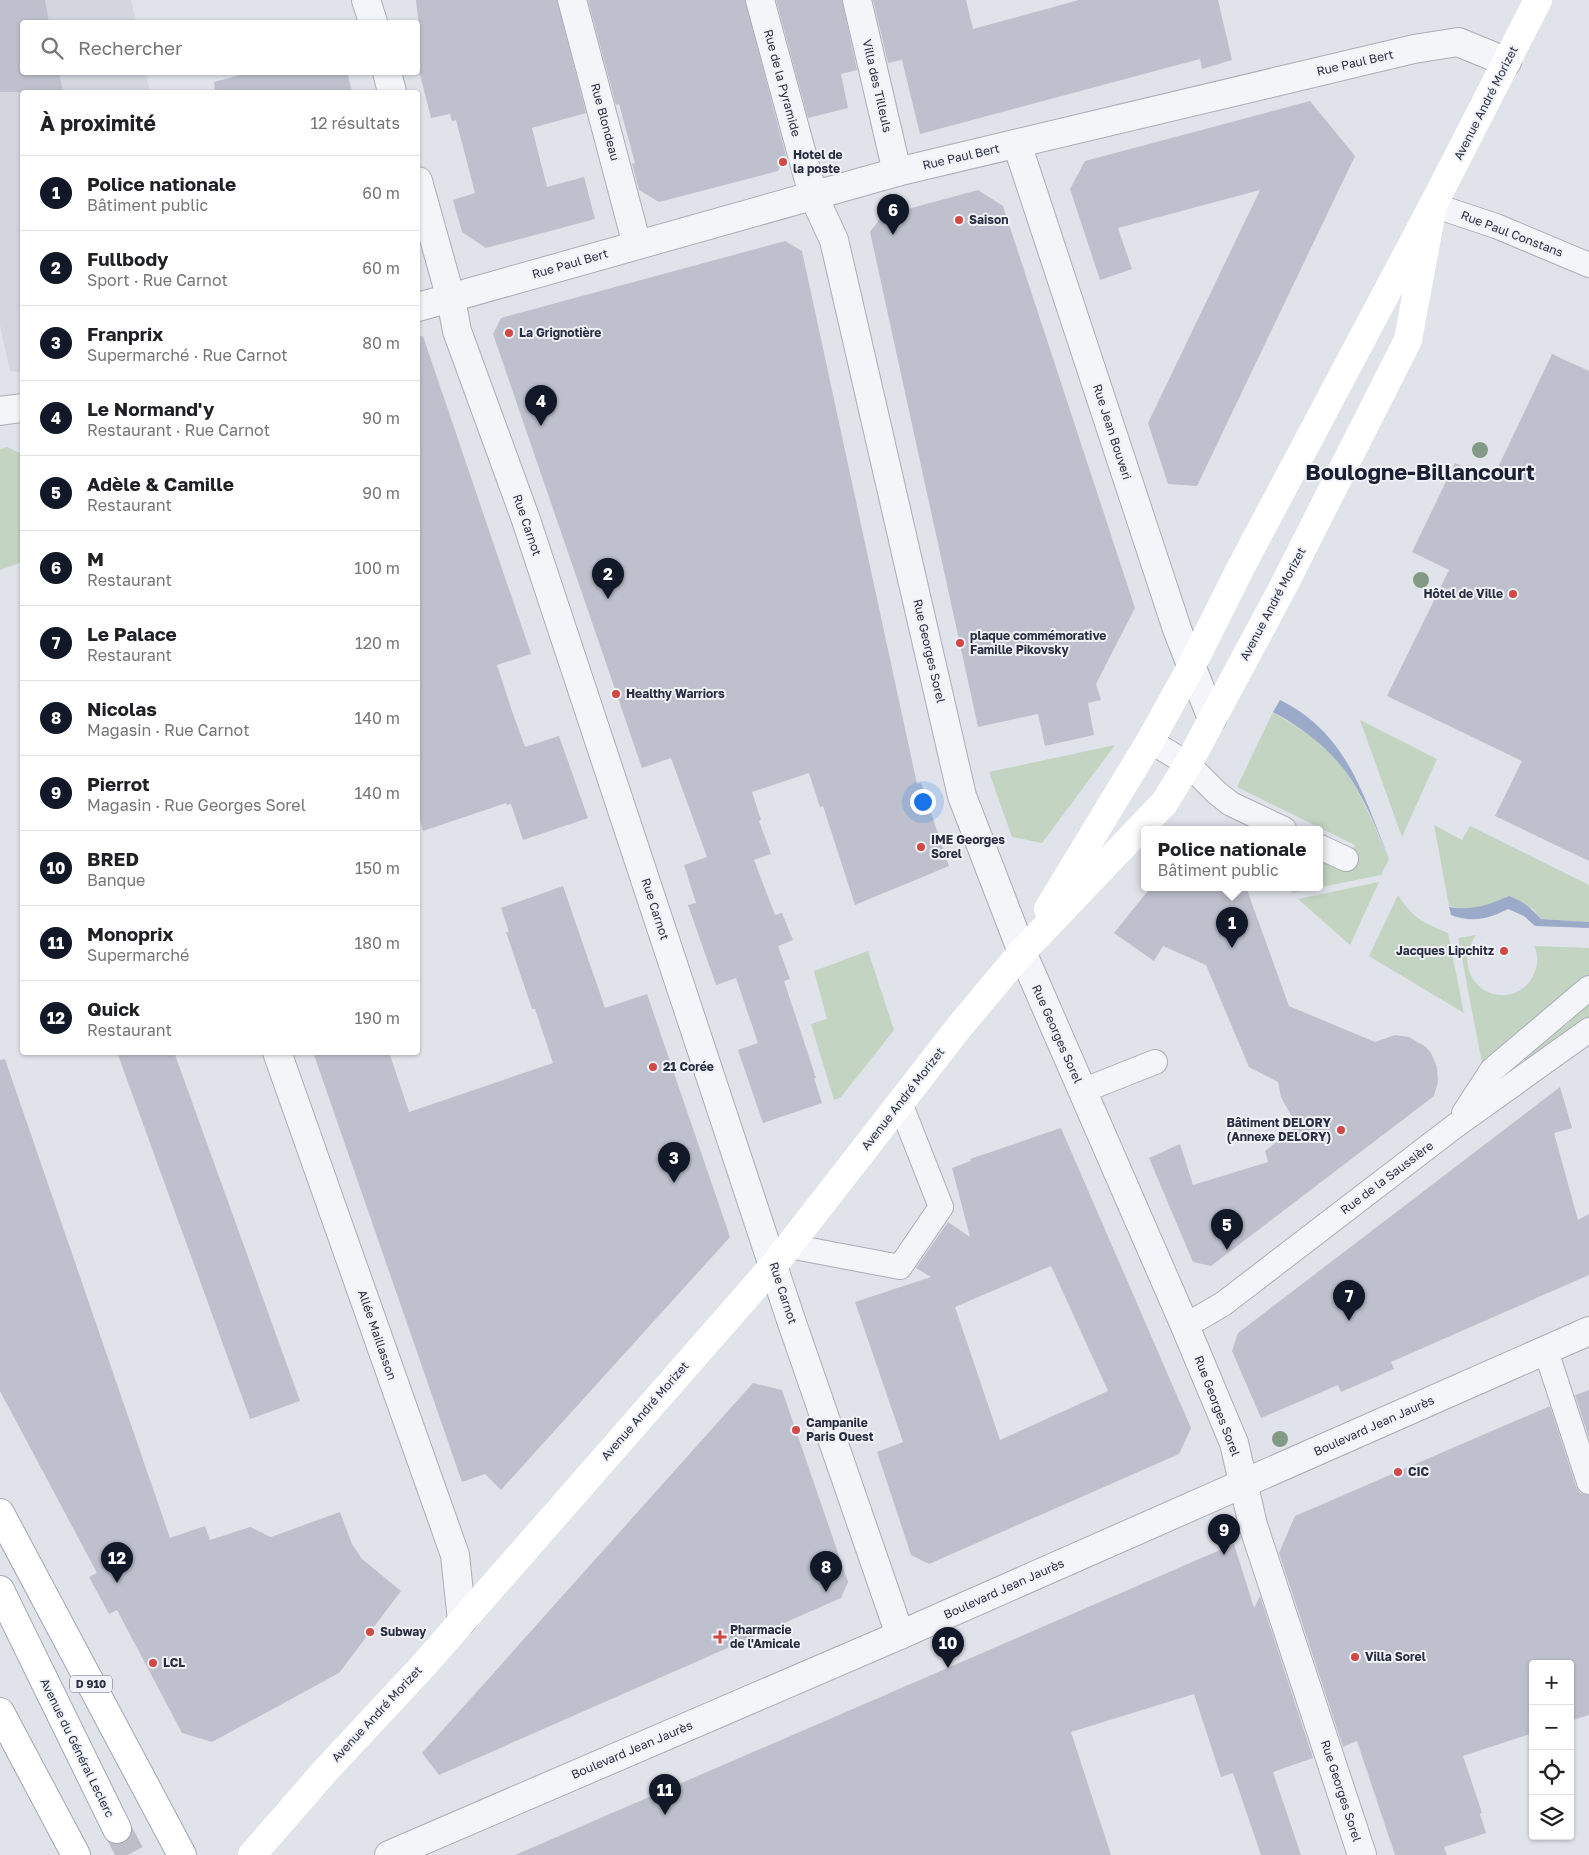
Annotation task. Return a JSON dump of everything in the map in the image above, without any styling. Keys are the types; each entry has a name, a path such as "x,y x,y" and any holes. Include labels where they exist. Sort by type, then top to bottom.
{"main road":[{"name":"Avenue André Morizet","path":"1022,952 1150,741 1191,667 1538,0"},
{"name":"Avenue André Morizet","path":"1142,826 1165,802 1188,764 1282,589 1408,340 1433,205"},
{"name":"Avenue André Morizet","path":"252,1855 325,1771 423,1666 781,1255 1022,952 1141,827"},
{"name":"D 910","path":"0,1513 182,1855"},
{"name":"Avenue du Général Leclerc","path":"0,1590 117,1829 0,1625"},
{"path":"0,1712 76,1855"}],"street":[{"path":"366,0 372,20"},
{"name":"Rue Blondeau","path":"572,0 637,244"},
{"name":"Rue de la Pyramide","path":"760,0 813,195"},
{"name":"Villa des Tilleuls","path":"856,0 897,172"},
{"name":"Rue Paul Bert","path":"420,307 897,172 1414,49 1458,42 1507,62"},
{"path":"388,75 392,90"},
{"name":"Rue Jean Bouveri","path":"1017,144 1191,667 1212,718"},
{"name":"Rue Carnot","path":"420,188 451,299 457,331 525,517 781,1255 791,1320 900,1635"},
{"name":"Rue Georges Sorel","path":"813,195 834,240 962,796 1022,952 1234,1443 1252,1525 1362,1855"},
{"path":"0,411 20,408"},
{"name":"Allée Maillasson","path":"279,1055 455,1555 462,1621"},
{"name":"Boulevard Jean Jaurès","path":"389,1855 900,1635 1589,1331"}],"lane":[{"name":"Rue Paul Constans","path":"1433,205 1496,226 1589,265"},
{"path":"1150,741 1188,764 1231,804 1278,826"},
{"path":"1323,848 1346,860"},
{"path":"1455,1126 1492,1070 1589,988"},
{"name":"Rue de la Saussière","path":"1185,1326 1223,1304 1455,1126 1589,1030"},
{"path":"1082,1091 1155,1062"},
{"path":"781,1255 900,1267 941,1207 900,1103"},
{"path":"1546,1350 1589,1482"}],"shaded area":[{"path":"0,0 131,0 136,20 20,20 20,75 146,75 150,90 20,90 20,373 10,371 0,325"}],"green space":[{"path":"7,447 20,453 20,563 0,570 0,449"},
{"path":"1273,712 1322,744 1344,768 1369,813 1389,859 1381,875 1323,887 1323,862 1342,871 1355,845 1323,829 1323,826 1316,826 1237,787"},
{"path":"1360,720 1437,759 1402,837"},
{"path":"1115,745 1042,843 1012,837 989,772"},
{"path":"1434,825 1462,840 1470,826 1589,885 1589,922 1541,919 1532,908 1489,905 1464,910 1449,906"},
{"path":"1379,882 1350,945 1298,899"},
{"path":"1398,895 1409,910 1419,919 1448,933 1464,1013 1369,956"},
{"path":"1476,935 1468,952 1468,968 1474,980 1484,990 1496,995 1510,994 1523,989 1533,976 1536,968 1537,954 1534,946 1589,948 1589,1022 1529,1065 1523,1057 1570,1022 1557,1004 1482,1063 1458,938"},
{"path":"868,951 894,1030 841,1097 834,1100 811,1024 827,1019 814,971"}],"water":[{"path":"1280,700 1303,714 1322,730 1337,748 1361,789 1389,859 1366,806 1341,765 1310,736 1273,712"},
{"path":"1509,896 1526,905 1541,919 1589,922 1589,928 1535,926 1524,916 1508,909 1480,919 1466,919 1451,915 1449,907 1465,908 1480,906"}],"building":[{"path":"0,0 45,0 49,20 20,20 20,75 60,75 63,90 0,92"},
{"path":"416,0 557,0 586,113 532,128 547,187 584,177 595,219 486,248 462,232 453,200 475,193 456,120 452,121 450,114 431,118 420,75 420,20 418,20"},
{"path":"588,0 745,0 786,156 778,171 659,202 639,190 632,164 635,163 619,104 616,105"},
{"path":"776,0 842,0 857,70 841,74 848,108 808,118"},
{"path":"873,0 966,0 973,29 1079,0 1218,0 1232,60 1202,69 1200,59 920,134 902,60 888,63"},
{"path":"240,75 348,75 352,90 215,90 214,82"},
{"path":"1310,101 1355,156 1197,486 1168,484 1148,423 1260,190 1118,228 1132,269 1100,280 1070,189 1085,161"},
{"path":"978,190 1003,206 1135,608 1096,684 1101,700 1088,703 1094,735 1045,746 1038,714 978,727 870,232 882,216"},
{"path":"785,241 802,251 917,784 921,783 949,866 855,905 823,806 820,807 809,773 752,792 761,820 759,821 771,854 754,860 775,915 782,913 793,940 778,946 790,979 784,981 816,1078 814,1078 822,1103 763,1123 738,1050 758,1043 736,978 716,985 688,905 696,903 684,865 707,857 671,758 642,768 493,334 501,318"},
{"path":"423,336 531,654 497,665 512,711 525,747 559,736 588,818 523,840 511,804 507,805 506,803 423,831 420,820 420,337"},
{"name":"Hôtel de Ville","path":"1552,354 1589,371 1589,861 1495,816 1522,761 1387,696 1449,570 1412,552 1455,463 1492,480"},
{"path":"563,886 605,1008 647,994 730,1237 501,1490 485,1474 462,1482 314,1055 390,1055 409,1112 553,1063 535,1009 532,1009 506,932 509,932 501,908"},
{"path":"1148,891 1247,891 1289,1006 1375,1042 1395,1035 1409,1037 1426,1047 1437,1067 1438,1082 1434,1096 1211,1266 1193,1262 1149,1158 1180,1144 1193,1185 1268,1162 1265,1151 1297,1126 1281,1097 1278,1082 1249,1067 1206,965 1163,946 1154,961 1114,933"},
{"path":"118,1055 175,1055 300,1401 250,1419"},
{"path":"5,1059 170,1538 205,1526 210,1540 250,1527 271,1537 340,1512 352,1544 362,1559 401,1591 339,1673 212,1742 182,1733 117,1610 109,1614 89,1577 97,1573 0,1391 0,1060"},
{"path":"1560,1087 1572,1128 1554,1133 1578,1220 1589,1214 1589,1275 1391,1362 1394,1369 1341,1392 1338,1385 1261,1418 1232,1351 1238,1333"},
{"path":"1061,1128 1191,1428 1179,1454 929,1564 911,1555 877,1452 903,1442 855,1302 931,1277 916,1268 948,1222 970,1237 952,1168 971,1161 970,1159","holes":["1051,1266 1108,1391 1000,1440 955,1307"]},
{"path":"753,1383 782,1390 848,1582 841,1598 439,1775 422,1753"},
{"path":"1589,1390 1589,1438 1575,1395"},
{"path":"1550,1406 1576,1486 1580,1493 1589,1495 1589,1715 1574,1720 1574,1660 1529,1660 1529,1734 1463,1756 1482,1813 1480,1814 1486,1833 1444,1847 1447,1855 1395,1855 1357,1741 1343,1747 1279,1553 1295,1516"},
{"path":"1234,1544 1254,1608 1260,1596 1313,1758 1273,1772 1301,1855 1261,1855 1233,1773 1221,1777 1194,1694 1071,1732 1111,1855 515,1855"}],"tunnel":[{"path":"117,1829 131,1855"}],"place":[{"name":"Hotel de la poste","path":"783,162"},
{"name":"Saison","path":"959,220"},
{"name":"M","path":"893,235"},
{"name":"La Grignotière","path":"509,333"},
{"name":"Le Normand'y","path":"541,426"},
{"name":"Hôtel de Ville","path":"1513,594"},
{"name":"Fullbody","path":"608,599"},
{"name":"plaque commémorative Famille Pikovsky","path":"960,643"},
{"name":"Healthy Warriors","path":"616,694"},
{"name":"IME Georges Sorel","path":"921,847"},
{"name":"Police nationale","path":"1232,948"},
{"name":"Jacques Lipchitz","path":"1504,951"},
{"name":"21 Corée","path":"653,1067"},
{"name":"Bâtiment DELORY (Annexe DELORY)","path":"1341,1130"},
{"name":"Franprix","path":"674,1183"},
{"name":"Adèle & Camille","path":"1227,1250"},
{"name":"Le Palace","path":"1349,1321"},
{"name":"Campanile Paris Ouest","path":"796,1430"},
{"name":"CIC","path":"1398,1472"},
{"name":"Pierrot","path":"1224,1555"},
{"name":"Quick","path":"117,1583"},
{"name":"Nicolas","path":"826,1592"},
{"name":"Subway","path":"370,1632"},
{"name":"Pharmacie de l'Amicale","path":"720,1637"},
{"name":"Villa Sorel","path":"1355,1657"},
{"name":"LCL","path":"153,1663"},
{"name":"BRED","path":"948,1668"},
{"name":"Monoprix","path":"665,1815"}],"district":[{"name":"Boulogne-Billancourt","path":"1420,472"}]}
